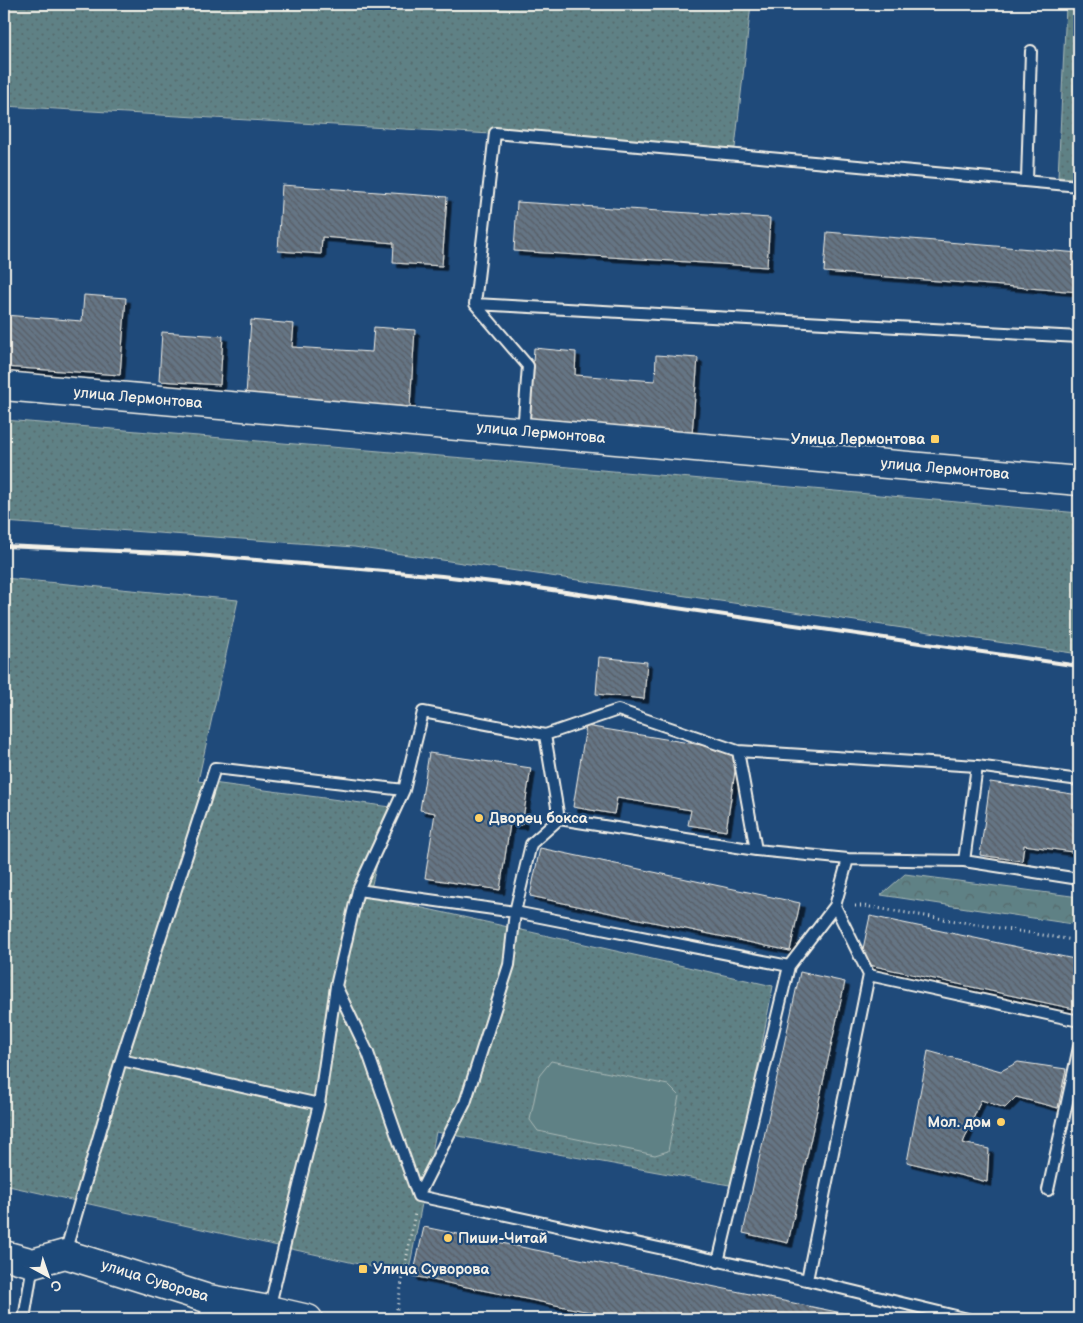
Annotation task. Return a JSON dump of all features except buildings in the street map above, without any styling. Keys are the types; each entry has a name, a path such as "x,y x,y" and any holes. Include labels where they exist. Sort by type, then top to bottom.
{"main road":[{"name":"улица Лермонтова","path":"4,386 1079,481"},
{"path":"4,1254 33,1263 65,1254"},
{"name":"улица Суворова","path":"65,1254 207,1309 269,1310 308,1319"}],"lane":[{"path":"1027,180 1031,51"},
{"path":"524,432 528,366 475,304 495,133 1079,186"},
{"path":"475,304 1079,337"},
{"path":"269,1310 319,1104 336,986 358,890 404,790 423,712 545,735 618,710 738,751 977,766 1079,780"},
{"path":"545,735 558,819"},
{"path":"738,751 756,850"},
{"path":"964,861 977,766"},
{"path":"65,1254 121,1060 214,768 404,790"},
{"path":"558,819 756,850 848,859 964,861 1079,879"},
{"path":"418,1196 465,1103 509,964 515,912 530,844 558,819"},
{"path":"718,1262 789,966 835,906 848,859"},
{"path":"358,890 515,912 789,966"},
{"path":"807,1280 869,975 835,906"},
{"path":"869,975 1079,1021"},
{"path":"336,986 368,1053 418,1196"},
{"path":"1048,1190 1079,1047"},
{"path":"121,1060 319,1104"},
{"path":"418,1196 807,1280 968,1319"},
{"path":"24,1319 33,1263"}],"path":[{"path":"835,906 864,906 1079,941"},
{"path":"395,1319 418,1196"}],"green space":[{"path":"4,4 751,4 735,148 4,106"},
{"path":"1066,6 1079,6 1079,178 1058,177"},
{"path":"4,420 513,462 1079,513 1079,654 354,547 4,522"},
{"path":"4,578 238,600 198,781 391,807 369,896 773,986 735,1186 436,1132 408,1275 4,1185"},
{"path":"905,874 1079,897 1079,925 881,895"},
{"path":"551,1061 668,1085 679,1096 668,1151 655,1155 538,1131 530,1120 539,1076"}],"railway":[{"path":"4,546 186,554 442,576 517,585 1079,666"}],"place":[{"name":"Улица Лермонтова","path":"935,439"},
{"name":"Дворец бокса","path":"479,818"},
{"name":"Мол. дом","path":"1001,1122"},
{"name":"Пиши-Читай","path":"448,1238"},
{"name":"Улица Суворова","path":"363,1269"}]}
